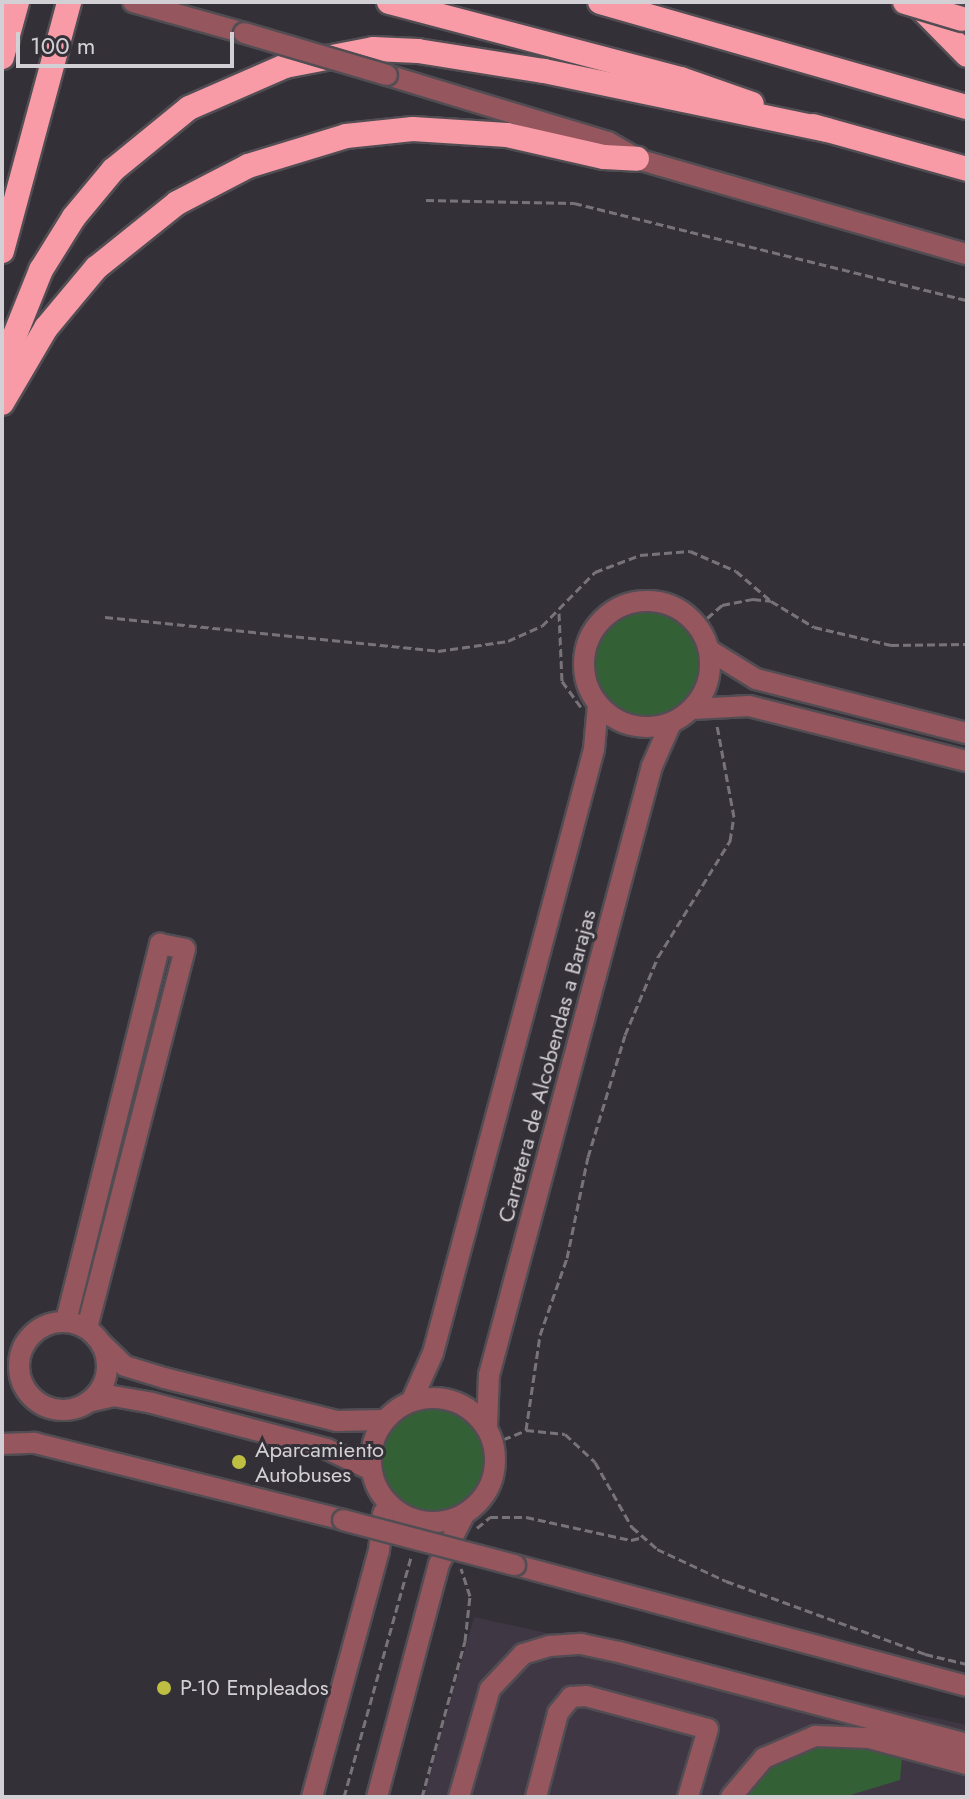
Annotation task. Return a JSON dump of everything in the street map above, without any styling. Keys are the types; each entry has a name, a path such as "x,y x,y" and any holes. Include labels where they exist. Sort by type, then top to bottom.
{"highway":[{"path":"2,57 17,2"},
{"path":"2,251 69,2"},
{"path":"389,2 681,79 826,130"},
{"path":"600,2 967,107"},
{"path":"905,2 964,20"},
{"path":"915,2 967,55"},
{"path":"2,367 41,270 74,217 113,170 189,108 285,66 373,49 418,51 544,71 826,130 967,169"},
{"path":"2,403 46,328 96,268 177,203 248,166 346,136 413,129 507,135 604,157 637,159"}],"street":[{"path":"133,2 608,142 637,159 967,254"},
{"path":"702,708 709,650 698,626 675,606 656,601 638,601 604,617 585,650 588,687 598,704 631,726 671,723 702,708 749,706 967,761"},
{"path":"709,650 756,679 967,733"},
{"name":"Carretera de Alcobendas a Barajas","path":"412,1400 433,1353 594,749 598,704"},
{"name":"Carretera de Alcobendas a Barajas","path":"490,1435 497,1345 652,766 671,723"},
{"path":"66,1321 160,944 185,949 94,1336 106,1355 105,1381 88,1402"},
{"path":"371,1470 327,1449 152,1403 113,1396 62,1411 49,1408 37,1402 21,1382 18,1360 29,1337 39,1328 66,1321 94,1336 125,1366 337,1421 385,1420"},
{"path":"312,1797 379,1551 384,1501 371,1470 372,1443 385,1420 412,1400 440,1397 467,1406 490,1435 497,1459 488,1493 439,1564 377,1797"},
{"path":"2,1444 35,1443 343,1520 967,1686"},
{"path":"384,1501 407,1519 435,1524 468,1524"},
{"path":"459,1797 490,1689 523,1654 550,1646 581,1644 619,1652 967,1744"},
{"path":"536,1797 558,1713 571,1697 586,1696 708,1729 688,1797"},
{"path":"731,1797 764,1758 815,1736 869,1738 967,1764"}],"path":[{"path":"426,200 574,203 967,300"},
{"path":"105,617 438,651 508,641 542,626 595,572 640,555 690,551 736,571 771,601 814,627 891,645 967,644"},
{"path":"698,626 722,605 771,601"},
{"path":"526,1430 540,1335 567,1258 588,1157 625,1035 658,957 730,841 734,817 725,755 702,708"},
{"path":"490,1435 526,1430 565,1434 595,1462 612,1496 657,1549 726,1581 967,1664"},
{"path":"468,1524 490,1517 526,1517 631,1540 644,1537"},
{"path":"344,1797 413,1550"},
{"path":"422,1797 469,1620 470,1596 455,1562"}],"shaded area":[{"path":"474,1617 967,1725 967,1797 423,1797"}],"green space":[{"path":"647,611 668,615 685,627 697,644 701,665 697,686 685,703 668,715 647,719 626,715 609,703 597,686 593,665 597,644 609,627 626,615"},
{"path":"435,1409 455,1413 472,1425 484,1442 488,1462 484,1482 472,1499 455,1511 435,1515 415,1511 398,1499 386,1482 382,1462 386,1442 398,1425 415,1413"},
{"path":"796,1740 903,1746 900,1780 844,1797 731,1797"}],"place":[{"name":"Aparcamiento Autobuses","path":"239,1462"},
{"name":"P-10 Empleados","path":"164,1688"}]}
